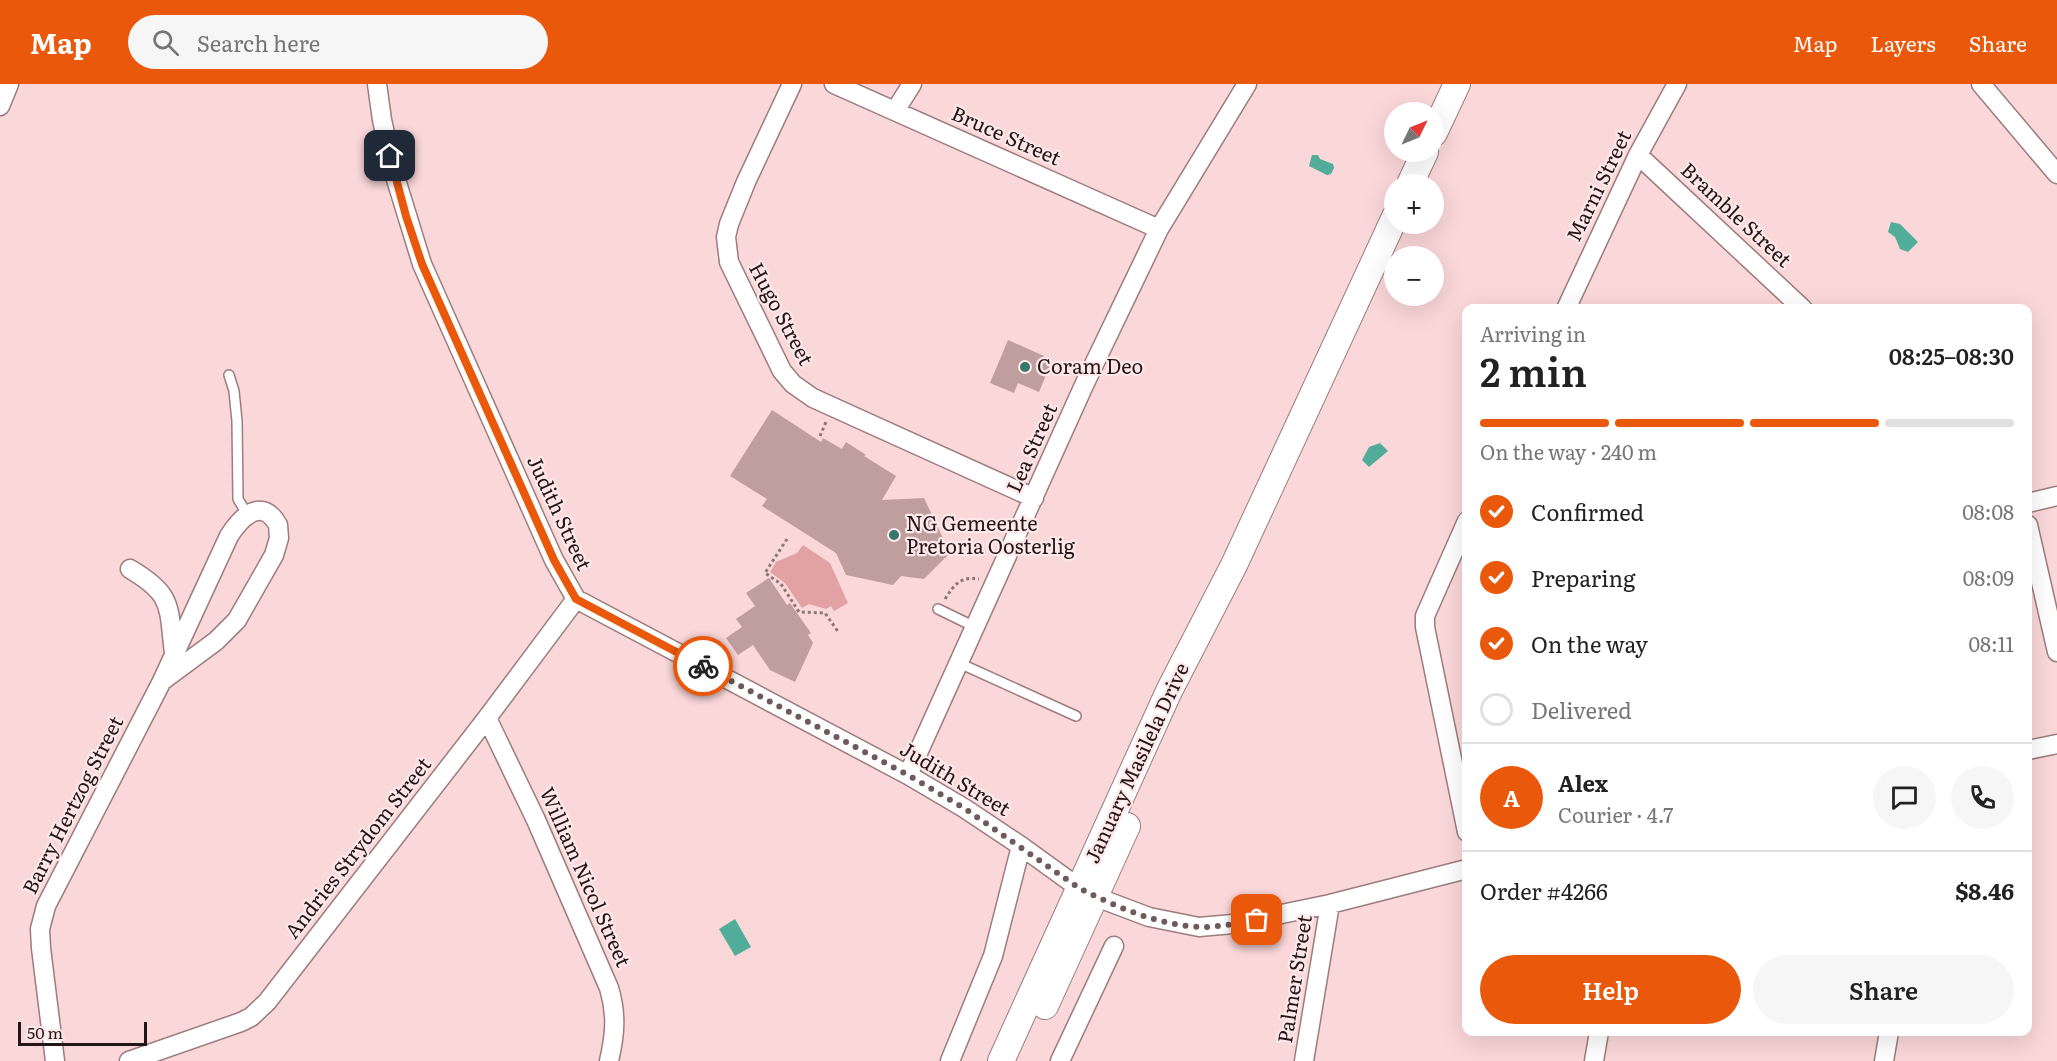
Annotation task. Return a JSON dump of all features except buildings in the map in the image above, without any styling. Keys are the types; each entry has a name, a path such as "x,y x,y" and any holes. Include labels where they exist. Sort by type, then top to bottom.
{"main road":[{"path":"1444,111 1456,84"},
{"name":"January Masilela Drive","path":"1001,1061 1088,893 1184,698 1234,565 1387,234"},
{"name":"January Masilela Drive","path":"1020,1061 1088,893"}],"street":[{"path":"0,106 9,84"},
{"name":"Judith Street","path":"377,84 382,120 394,173 422,264 554,560 576,599 908,775 964,808 1088,893 1163,921 1199,927 1233,924 1330,904 1462,870"},
{"name":"Hugo Street","path":"792,84 746,182 726,237 729,262 782,371 793,384 813,398 1034,498"},
{"name":"Bruce Street","path":"834,84 1159,230"},
{"path":"895,111 912,84"},
{"name":"Lea Street","path":"908,775 1085,383 1159,230 1247,84"},
{"name":"Marni Street","path":"1568,304 1638,155 1677,84"},
{"path":"1981,84 2057,174"},
{"name":"Bramble Street","path":"1638,155 1798,304"},
{"path":"2032,502 2057,496"},
{"name":"Barry Hertzog Street","path":"55,1061 41,948 42,917 60,875 162,681 229,536 239,520 247,514 266,513 278,525 278,544 270,564 242,614 232,627 162,681"},
{"path":"1462,532 1425,616 1425,627 1462,808"},
{"path":"2032,543 2057,652"},
{"path":"130,569 147,579 165,597 174,653"},
{"name":"Andries Strydom Street","path":"129,1061 229,1027 251,1017 259,1010 324,930 576,599"},
{"name":"William Nicol Street","path":"487,718 536,820 609,988 615,1007 616,1021 609,1061"},
{"path":"2032,749 2057,744"},
{"path":"950,1061 997,944 1021,846"},
{"name":"Palmer Street","path":"1304,1061 1330,904"},
{"path":"1060,1061 1114,946"},
{"path":"1594,1061 1598,1036"},
{"path":"1884,1061 1888,1036"}],"lane":[{"path":"230,375 237,421 238,499 247,514"},
{"path":"938,609 975,627"},
{"path":"959,663 1076,716"}],"path":[{"path":"787,539 765,573 781,584 798,612 825,613 839,633"},
{"path":"938,609 960,579 978,578 994,586"}],"shaded area":[{"path":"1312,155 1318,155 1320,159 1333,164 1331,174 1327,175 1309,166"},
{"path":"1891,222 1900,224 1918,242 1908,252 1900,249 1895,237 1888,232"},
{"path":"1380,443 1388,451 1369,467 1362,460 1369,447"},
{"path":"803,545 830,563 848,603 834,611 831,606 826,609 809,604 802,608 785,583 770,572 776,562 797,553"},
{"path":"735,919 751,947 735,956 719,929"}],"way so far":[{"path":"703,666 927,786 964,808 1079,888 1096,897 1149,917 1186,926 1217,926 1257,920"}],"place":[{"name":"Coram Deo","path":"1025,367"},
{"name":"NG Gemeente Pretoria Oosterlig","path":"894,535"}],"route":[{"path":"390,156 422,264 554,560 576,599 703,666"}]}
